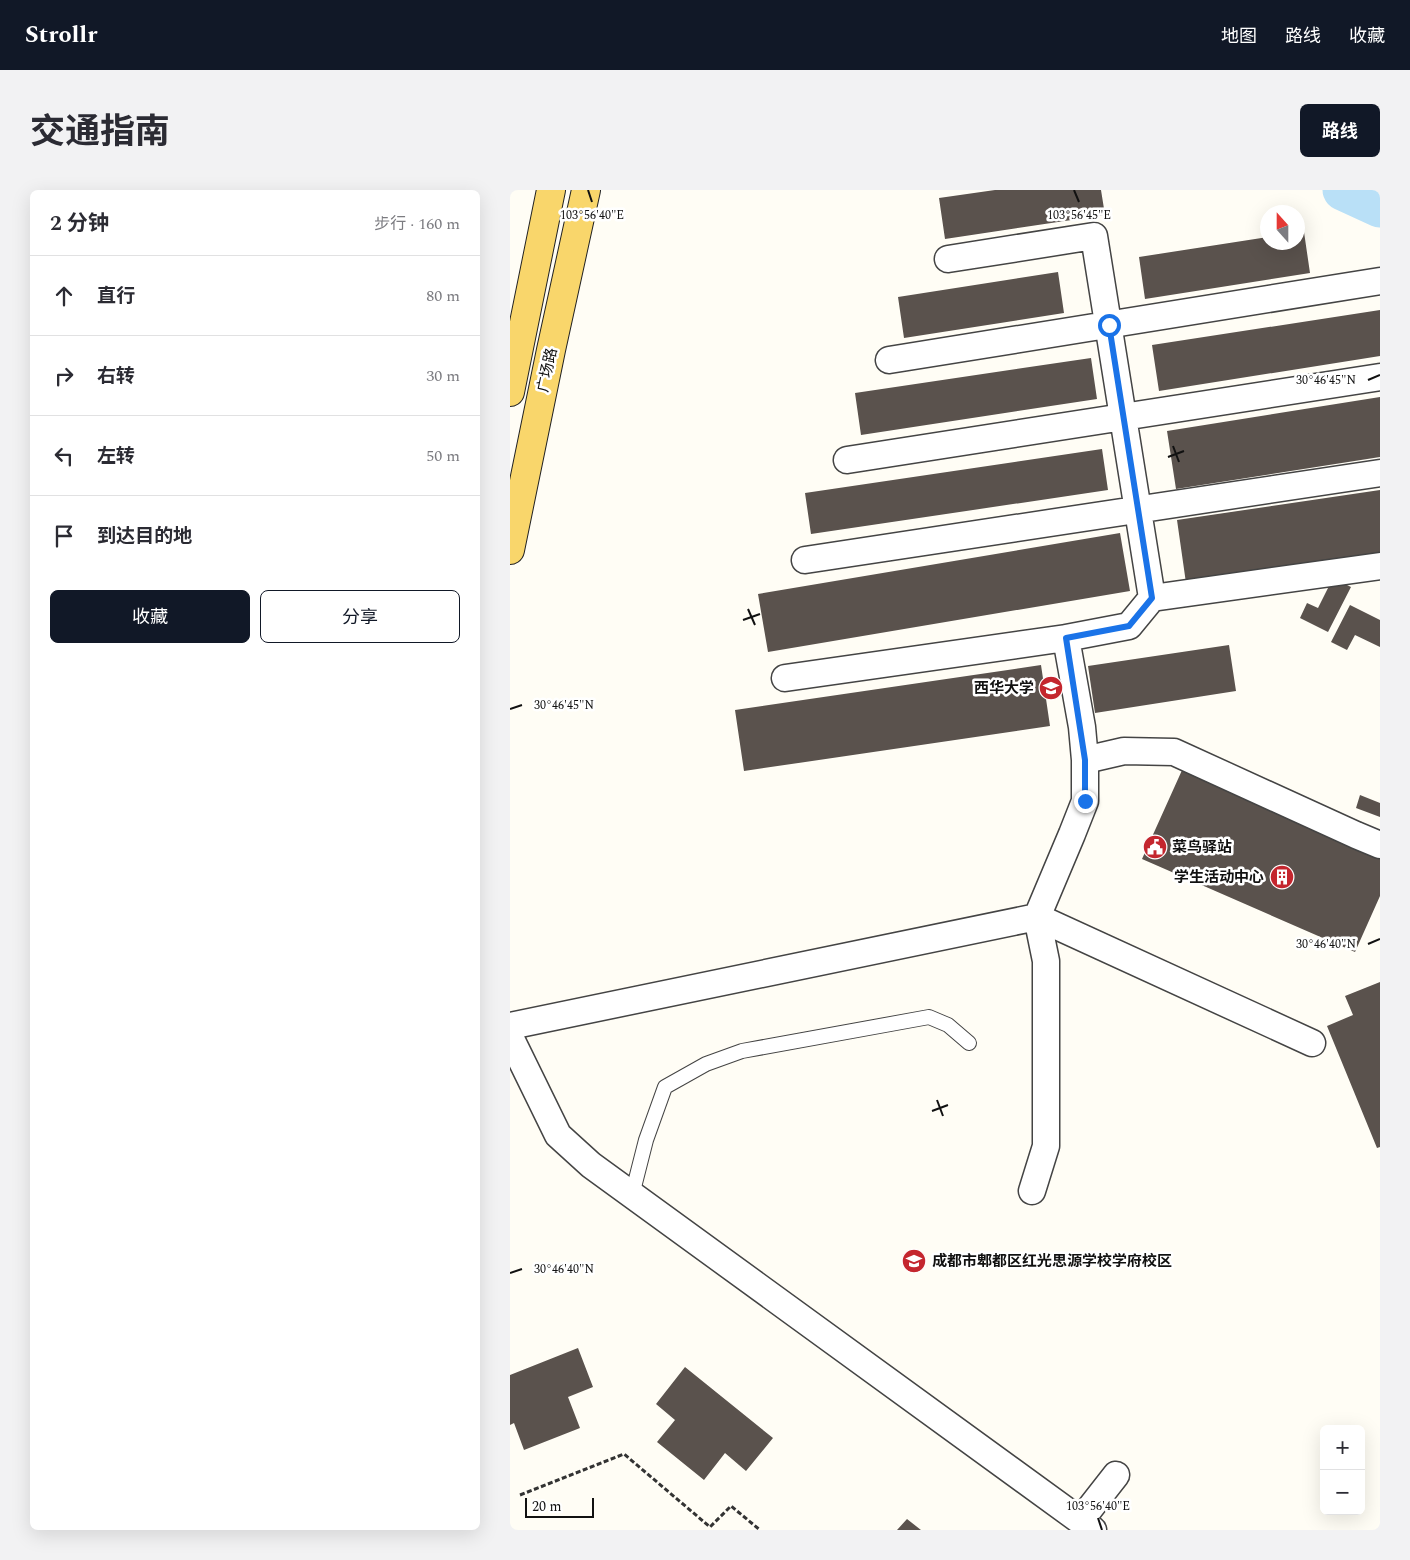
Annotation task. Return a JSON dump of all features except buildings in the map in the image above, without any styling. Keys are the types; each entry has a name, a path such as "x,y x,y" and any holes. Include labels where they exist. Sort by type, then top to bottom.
{"main road":[{"path":"510,392 551,190"},
{"name":"广场路","path":"510,550 586,190"}],"street":[{"path":"948,259 1094,236 1152,598"},
{"path":"889,360 1380,281"},
{"path":"848,460 1380,376"},
{"path":"805,560 1380,473"},
{"path":"785,678 1066,638 1129,626 1152,598 1380,566"},
{"path":"1032,1191 1046,1146 1046,961 1037,917 1085,801 1085,760 1066,638"},
{"path":"1085,760 1124,751 1174,752 1380,845"},
{"path":"510,1026 1037,917 1312,1043"},
{"path":"510,1038 558,1135 591,1165 1087,1525 1116,1475"}],"lane":[{"path":"632,1195 646,1140 665,1087 706,1064 742,1052 929,1017 948,1026 969,1043"}],"path":[{"path":"520,1494 624,1454 710,1527 731,1506 760,1530"}],"waterway":[{"path":"1343,190 1380,207"}],"place":[{"name":"西华大学","path":"1051,688"},
{"name":"菜鸟驿站","path":"1155,847"},
{"name":"学生活动中心","path":"1282,877"},
{"name":"成都市郫都区红光思源学校学府校区","path":"914,1261"}],"route":[{"path":"1085,801 1085,760 1082,727 1066,638 1129,626 1152,598 1109,325"}]}
